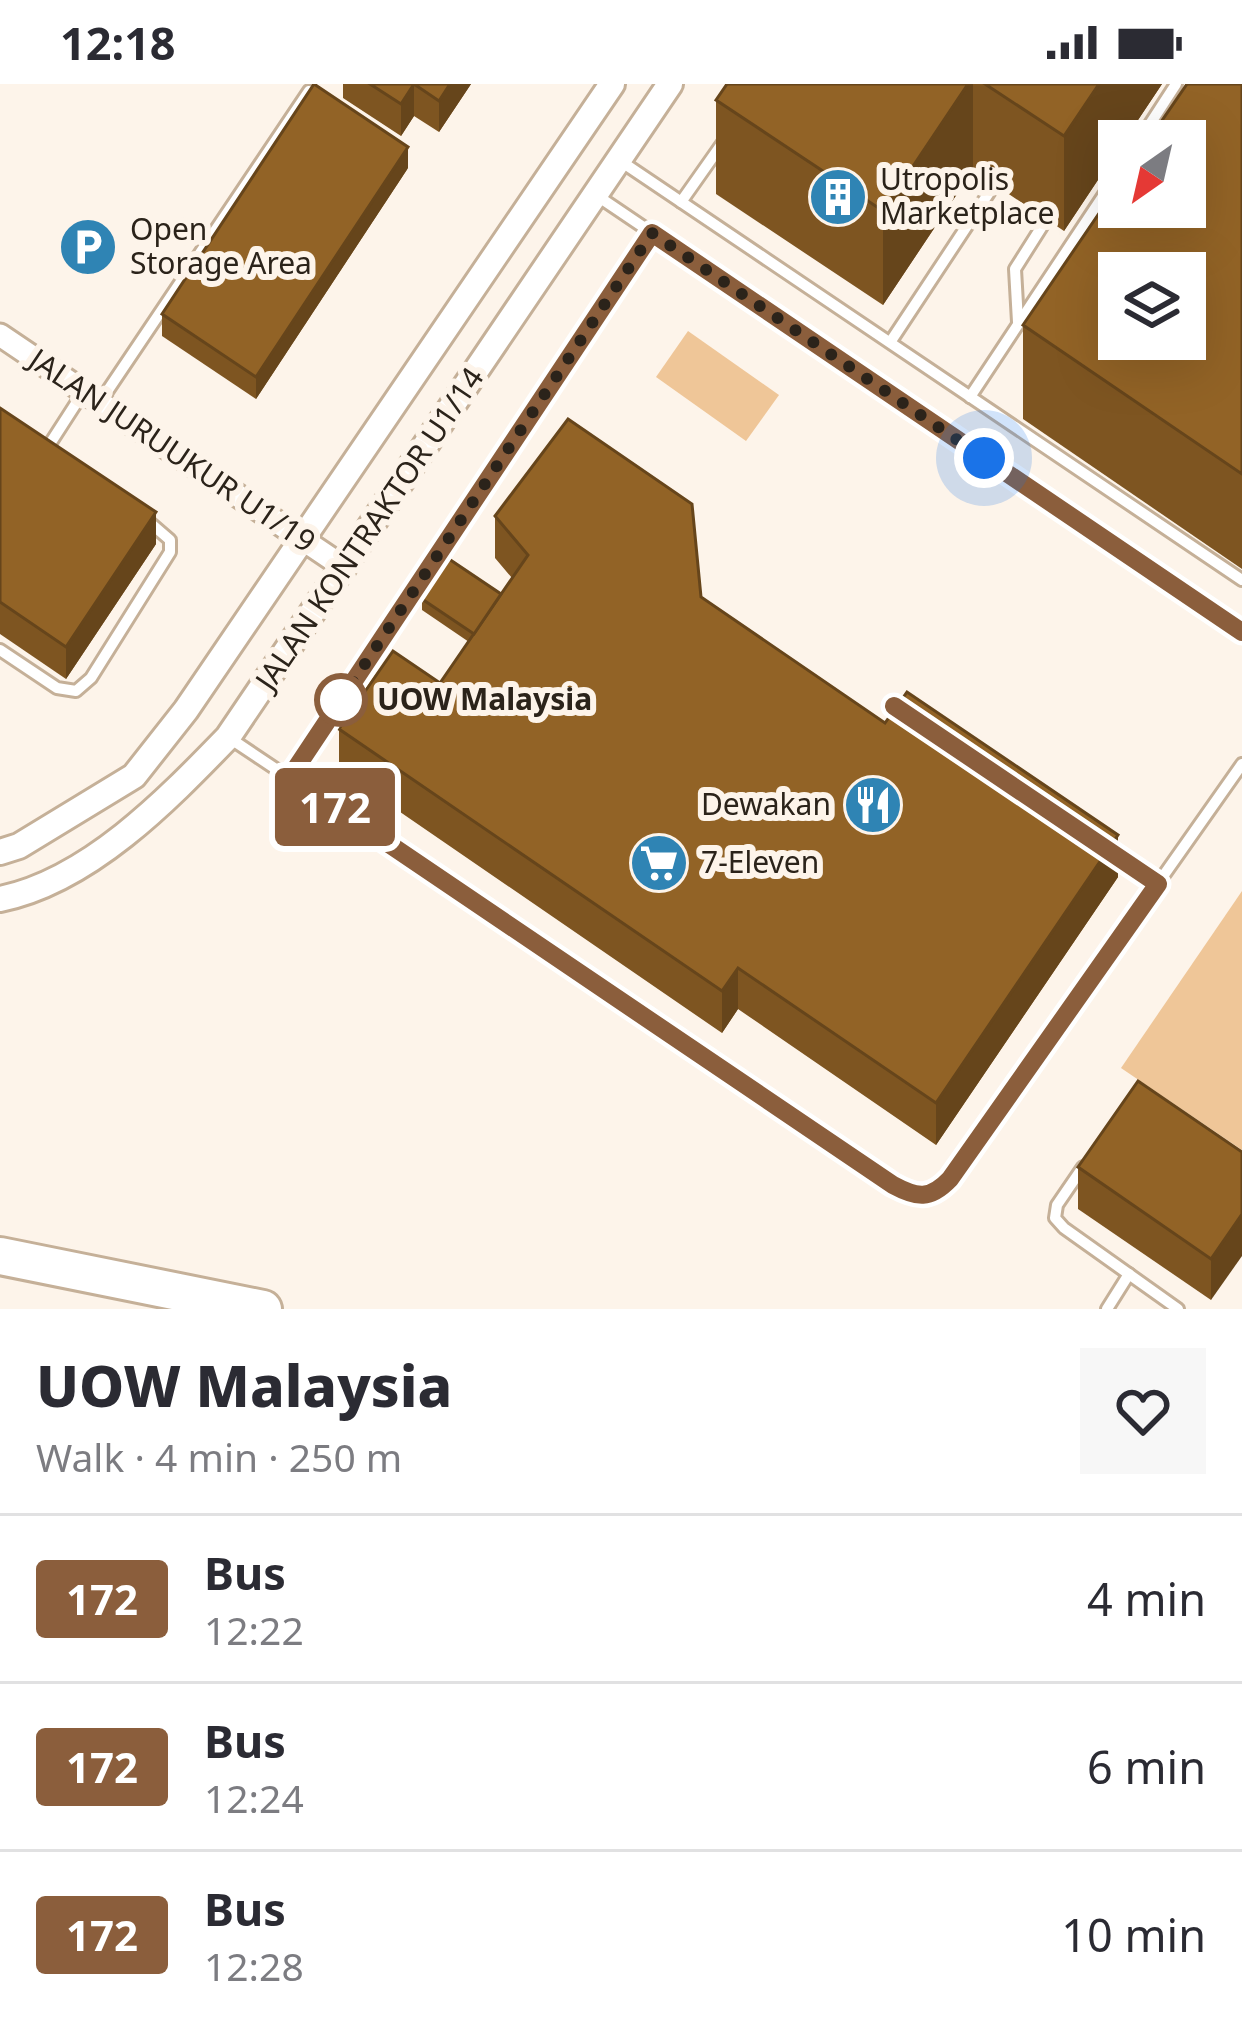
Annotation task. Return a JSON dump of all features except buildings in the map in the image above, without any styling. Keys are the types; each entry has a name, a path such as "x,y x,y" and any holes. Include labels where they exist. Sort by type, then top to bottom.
{"highway":[{"path":"0,1256 263,1309"}],"street":[{"name":"JALAN KONTRAKTOR U1/14","path":"0,852 19,846 134,776 186,710 612,84"},
{"name":"JALAN KONTRAKTOR U1/14","path":"0,899 33,892 144,822 228,737 670,84"},
{"name":"JALAN JURUUKUR U1/19","path":"0,335 345,568"}],"lane":[{"path":"1153,120 1176,84"},
{"path":"46,450 92,397 309,91"},
{"path":"681,202 728,135"},
{"path":"619,160 1242,580"},
{"path":"891,340 994,185"},
{"path":"596,195 1242,632"},
{"path":"970,397 1098,204"},
{"path":"1018,325 1015,269 1046,220"},
{"path":"290,777 652,233"},
{"path":"1065,254 1083,265"},
{"path":"31,440 65,463"},
{"path":"0,650 57,688 76,691 91,678 170,552 170,540 141,516"},
{"path":"228,737 915,1197 938,1191 950,1179 1242,764"},
{"path":"1102,846 1158,884"},
{"path":"1093,1153 1057,1205 1055,1218 1178,1309"},
{"path":"1107,1309 1129,1274"}],"shaded area":[{"path":"688,331 779,395 746,441 656,377"},
{"path":"1242,891 1242,1150 1121,1068"}],"bus line":[{"name":"172","path":"894,706 1158,884 950,1179 926,1196 915,1197 893,1185 290,777 652,233 1242,632"}],"place":[{"name":"Utropolis Marketplace","path":"838,197"},
{"name":"Open Storage Area","path":"88,247"},
{"name":"UOW Malaysia","path":"341,700"},
{"name":"Dewakan","path":"873,805"},
{"name":"7-Eleven","path":"659,863"}],"route":[{"path":"341,700 652,233 984,458"}]}
